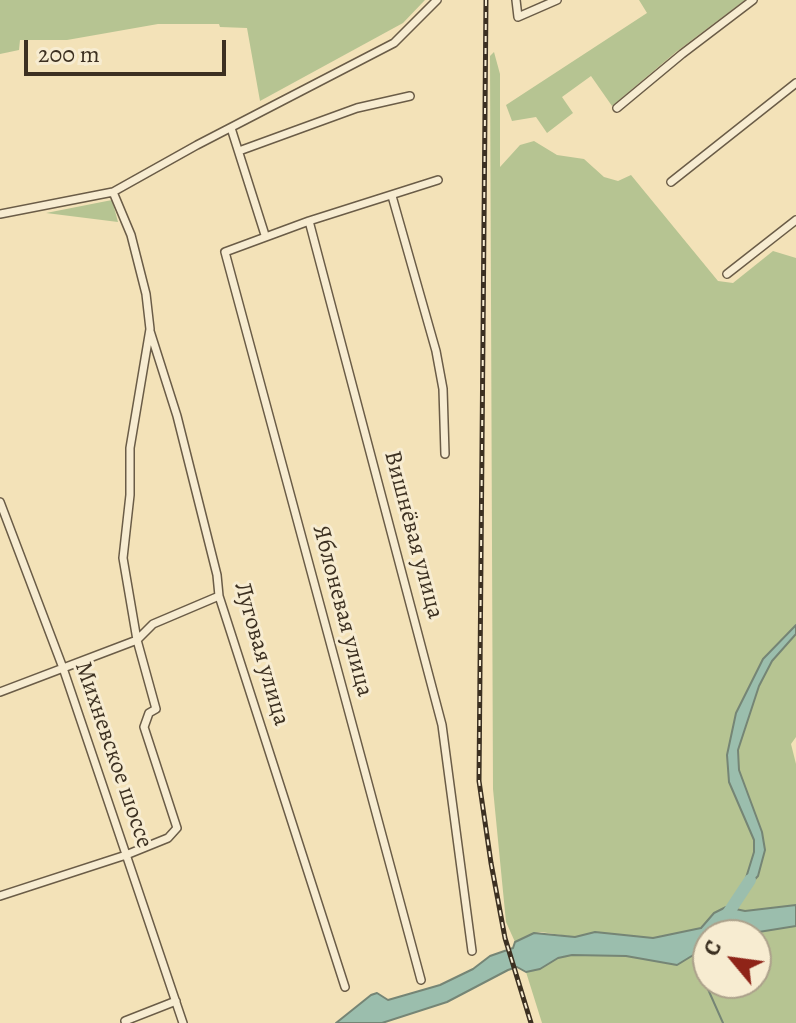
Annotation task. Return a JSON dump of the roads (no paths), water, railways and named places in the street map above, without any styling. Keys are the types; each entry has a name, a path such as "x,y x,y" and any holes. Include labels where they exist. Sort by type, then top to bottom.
{"street":[{"path":"0,214 113,192 394,43 437,0"},
{"path":"516,0 518,17 557,0"},
{"path":"617,108 753,0"},
{"path":"671,182 796,83"},
{"path":"239,151 357,108 410,96"},
{"path":"231,128 265,235 438,180"},
{"path":"0,896 126,855 168,838 177,828 144,727 149,713 156,709 137,640 123,558 130,495 130,448 150,329 146,294 131,235 113,192"},
{"path":"392,196 436,351 443,389 445,454"},
{"path":"727,274 796,220"},
{"name":"Вишнёвая улица","path":"309,221 442,725 472,951"},
{"name":"Яблоневая улица","path":"265,235 225,252 421,980"},
{"name":"Луговая улица","path":"150,329 177,416 217,575 219,596 345,987"},
{"name":"Михневское шоссе","path":"0,502 63,668 183,1023"},
{"path":"0,692 137,640 153,624 219,596"},
{"path":"125,1021 176,1001"}],"waterway":[{"path":"724,919 750,880"},
{"path":"712,999 723,1023"}],"railway":[{"path":"486,0 479,781 505,938 531,1023"}]}
